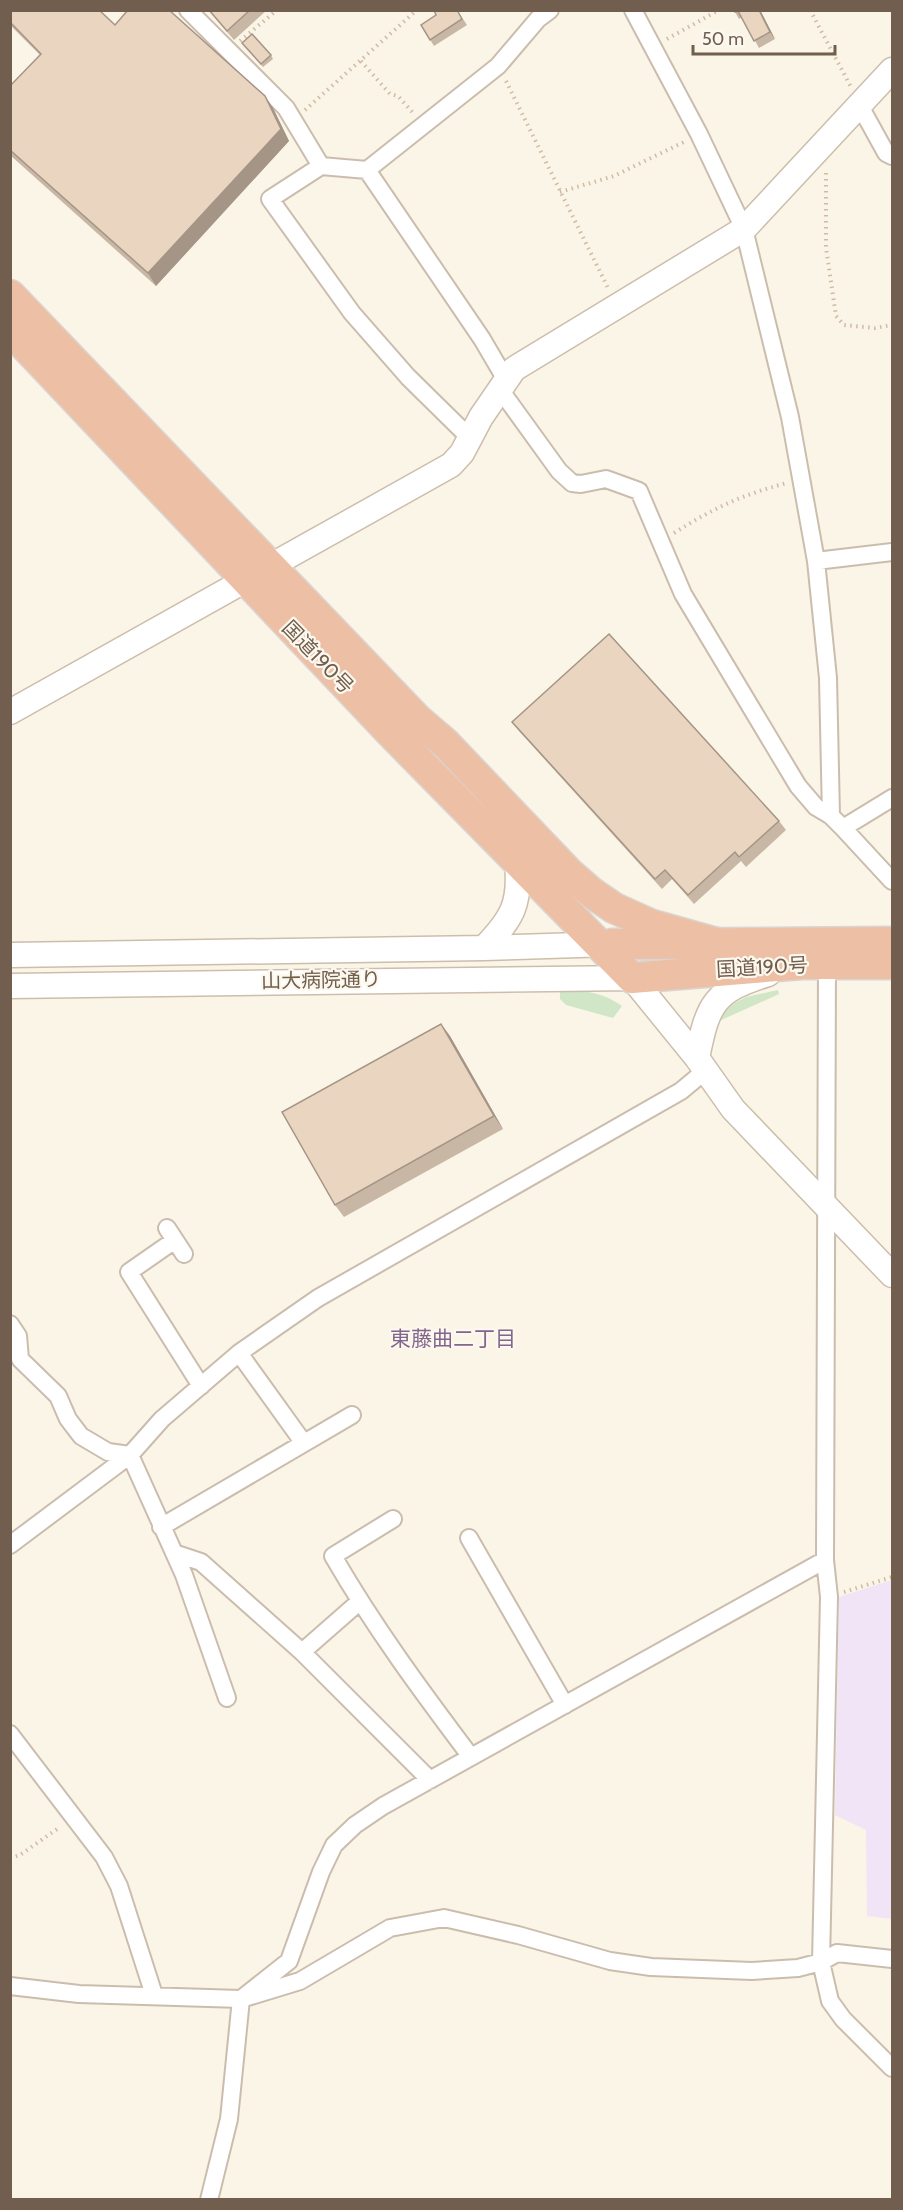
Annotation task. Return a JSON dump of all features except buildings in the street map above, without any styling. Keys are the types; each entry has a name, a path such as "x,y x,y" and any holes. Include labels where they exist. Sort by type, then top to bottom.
{"highway":[{"name":"国道190号","path":"10,295 518,863 604,944 632,978 815,964 892,964"},
{"name":"国道190号","path":"12,334 257,573 445,743 568,873 614,908 652,925 716,943"},
{"name":"国道190号","path":"417,719 436,751 599,926 604,944"},
{"name":"国道190号","path":"604,944 892,942"}],"street":[{"path":"188,10 286,108 321,166"},
{"path":"470,438 408,377 352,313 270,199 321,166 367,171 498,66 538,19 550,10"},
{"path":"633,10 699,135 744,229 790,417 816,561 828,678 831,816"},
{"path":"10,712 451,465 502,384 514,369 744,229 892,70"},
{"path":"860,106 886,153 892,156"},
{"path":"367,171 482,339 502,384 559,471 572,483 581,484 606,479 639,491 683,594 798,786 816,807 831,816 843,828 892,881"},
{"path":"816,561 892,552"},
{"path":"843,828 892,798"},
{"path":"484,948 505,926 516,905 519,885 518,863"},
{"name":"山大病院通り","path":"10,955 604,944"},
{"path":"10,1545 130,1455 162,1419 239,1353 318,1298 681,1091 701,1065 704,1024 713,1004 725,992 739,983 815,964 827,1207 825,1560 829,1597 821,1962 830,2001 843,2019 892,2068"},
{"path":"632,978 733,1109 892,1275"},
{"name":"山大病院通り","path":"10,986 632,978"},
{"path":"175,1241 129,1272 201,1386"},
{"path":"10,1324 18,1336 20,1359 58,1396 68,1419 81,1436 108,1452 130,1455"},
{"path":"239,1353 303,1442"},
{"path":"161,1527 352,1415"},
{"path":"130,1455 184,1575 227,1698"},
{"path":"393,1520 333,1556 359,1602 416,1685 471,1757"},
{"path":"468,1538 565,1705"},
{"path":"174,1553 201,1562 302,1652 430,1780"},
{"path":"209,2199 229,2119 241,1999 289,1961 321,1872 334,1845 355,1825 430,1780 825,1560"},
{"path":"302,1652 359,1602"},
{"path":"10,1734 104,1857 119,1886 154,1995"},
{"path":"10,1986 79,1994 241,1999 300,1981 390,1928 444,1918 518,1935 610,1961 651,1966 752,1971 798,1968 821,1962 837,1953 892,1959"}],"path":[{"path":"230,50 278,10"},
{"path":"294,121 417,10"},
{"path":"654,47 719,10"},
{"path":"810,10 860,106"},
{"path":"361,61 390,94 398,96 424,125"},
{"path":"498,66 617,306"},
{"path":"560,192 614,176 699,135"},
{"path":"816,153 827,175 826,248 836,316 844,325 875,328 892,325"},
{"path":"659,542 716,507 746,494 802,479"},
{"path":"829,1597 892,1577"},
{"path":"10,1858 20,1855 73,1818"}],"shaded area":[{"path":"892,1580 892,1919 867,1916 866,1830 835,1815 839,1597"}],"green space":[{"path":"560,990 592,993 622,1006 613,1018 566,1005 560,999"},
{"path":"778,990 779,994 719,1021 722,1010 746,997"}],"district":[{"name":"東藤曲二丁目","path":"453,1339"}]}
